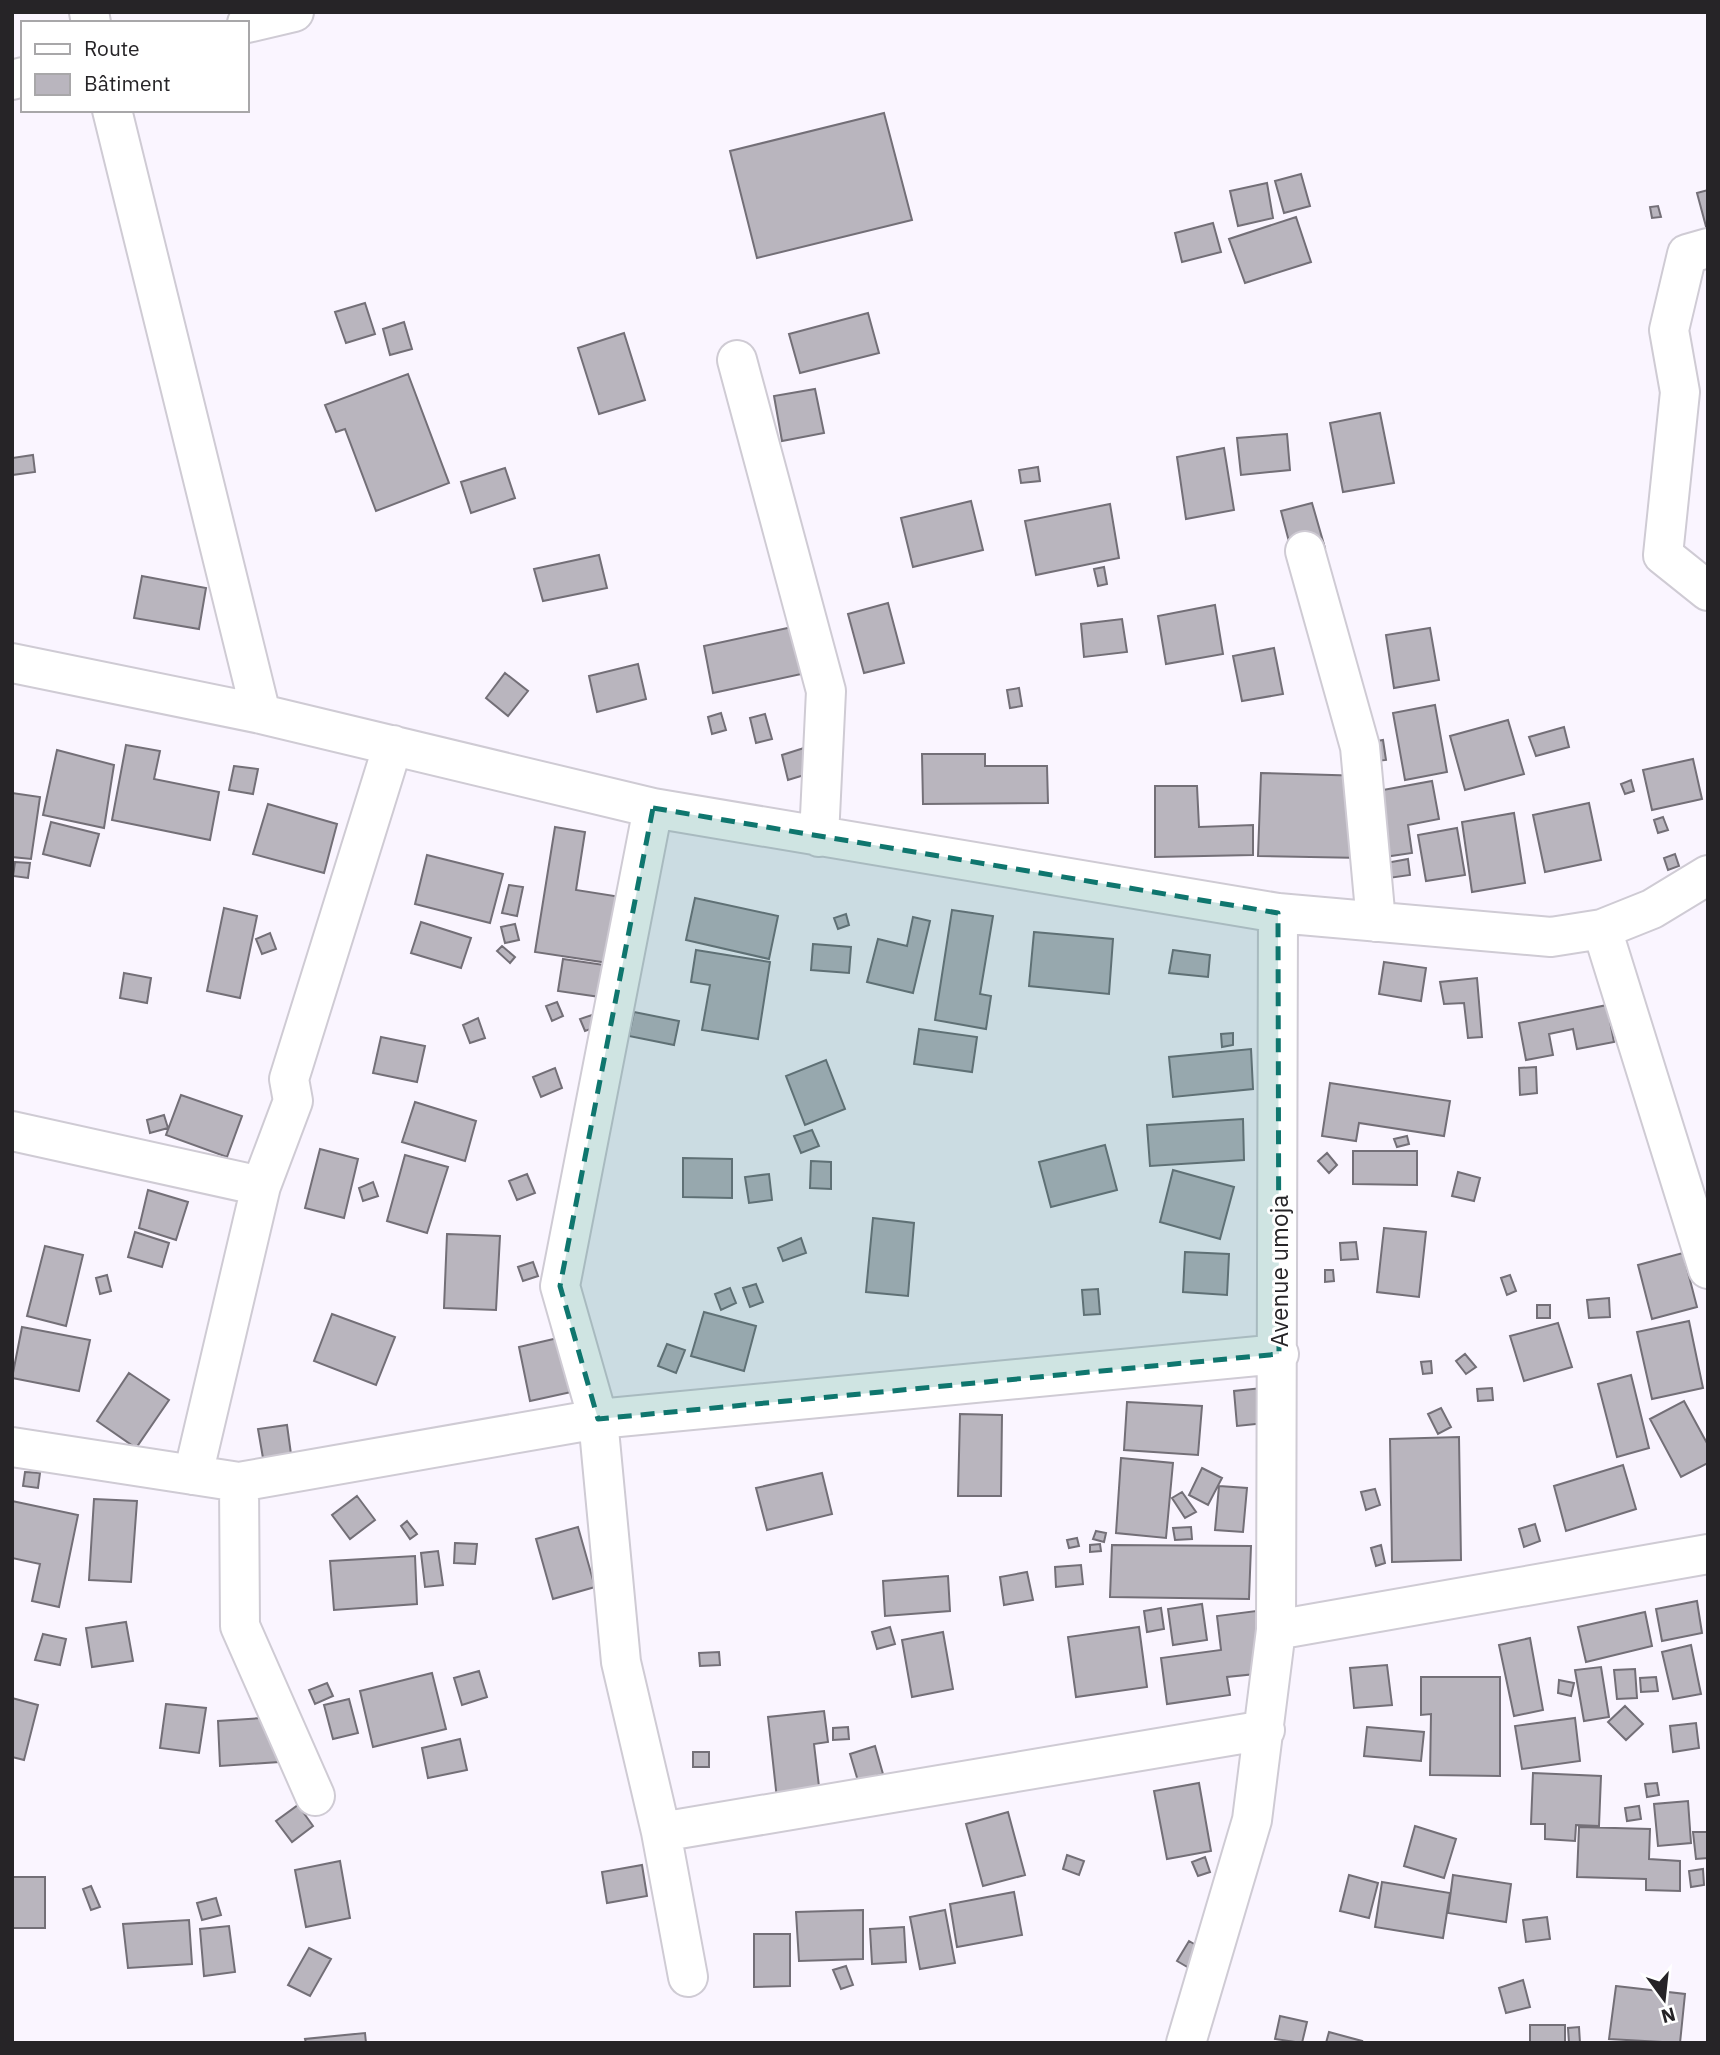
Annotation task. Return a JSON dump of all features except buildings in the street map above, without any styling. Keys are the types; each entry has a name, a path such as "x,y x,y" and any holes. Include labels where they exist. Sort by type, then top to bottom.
{"street":[{"path":"248,23 294,12"},
{"path":"112,112 261,714"},
{"path":"1708,248 1687,254 1669,330 1680,392 1663,555 1708,591"},
{"path":"737,360 826,691 819,837"},
{"path":"1305,551 1360,747 1376,922"},
{"path":"12,663 261,714 653,808 1278,913 1551,937 1602,929 1652,909 1708,876"},
{"path":"193,1475 261,1186 293,1101 289,1079 393,745"},
{"path":"653,808 560,1286 598,1419 621,1662 661,1832 688,1977"},
{"name":"Avenue umoja","path":"1186,2043 1252,1820 1276,1630 1279,1354 1278,913"},
{"path":"1602,929 1708,1269"},
{"path":"12,1131 261,1186"},
{"path":"12,1447 239,1482 598,1419 1279,1354"},
{"path":"239,1482 240,1626 315,1796"},
{"path":"1276,1630 1708,1554"},
{"path":"661,1832 1265,1730"}],"highlighted area":[{"path":"653,808 1278,913 1279,1354 598,1419 560,1286"}]}
